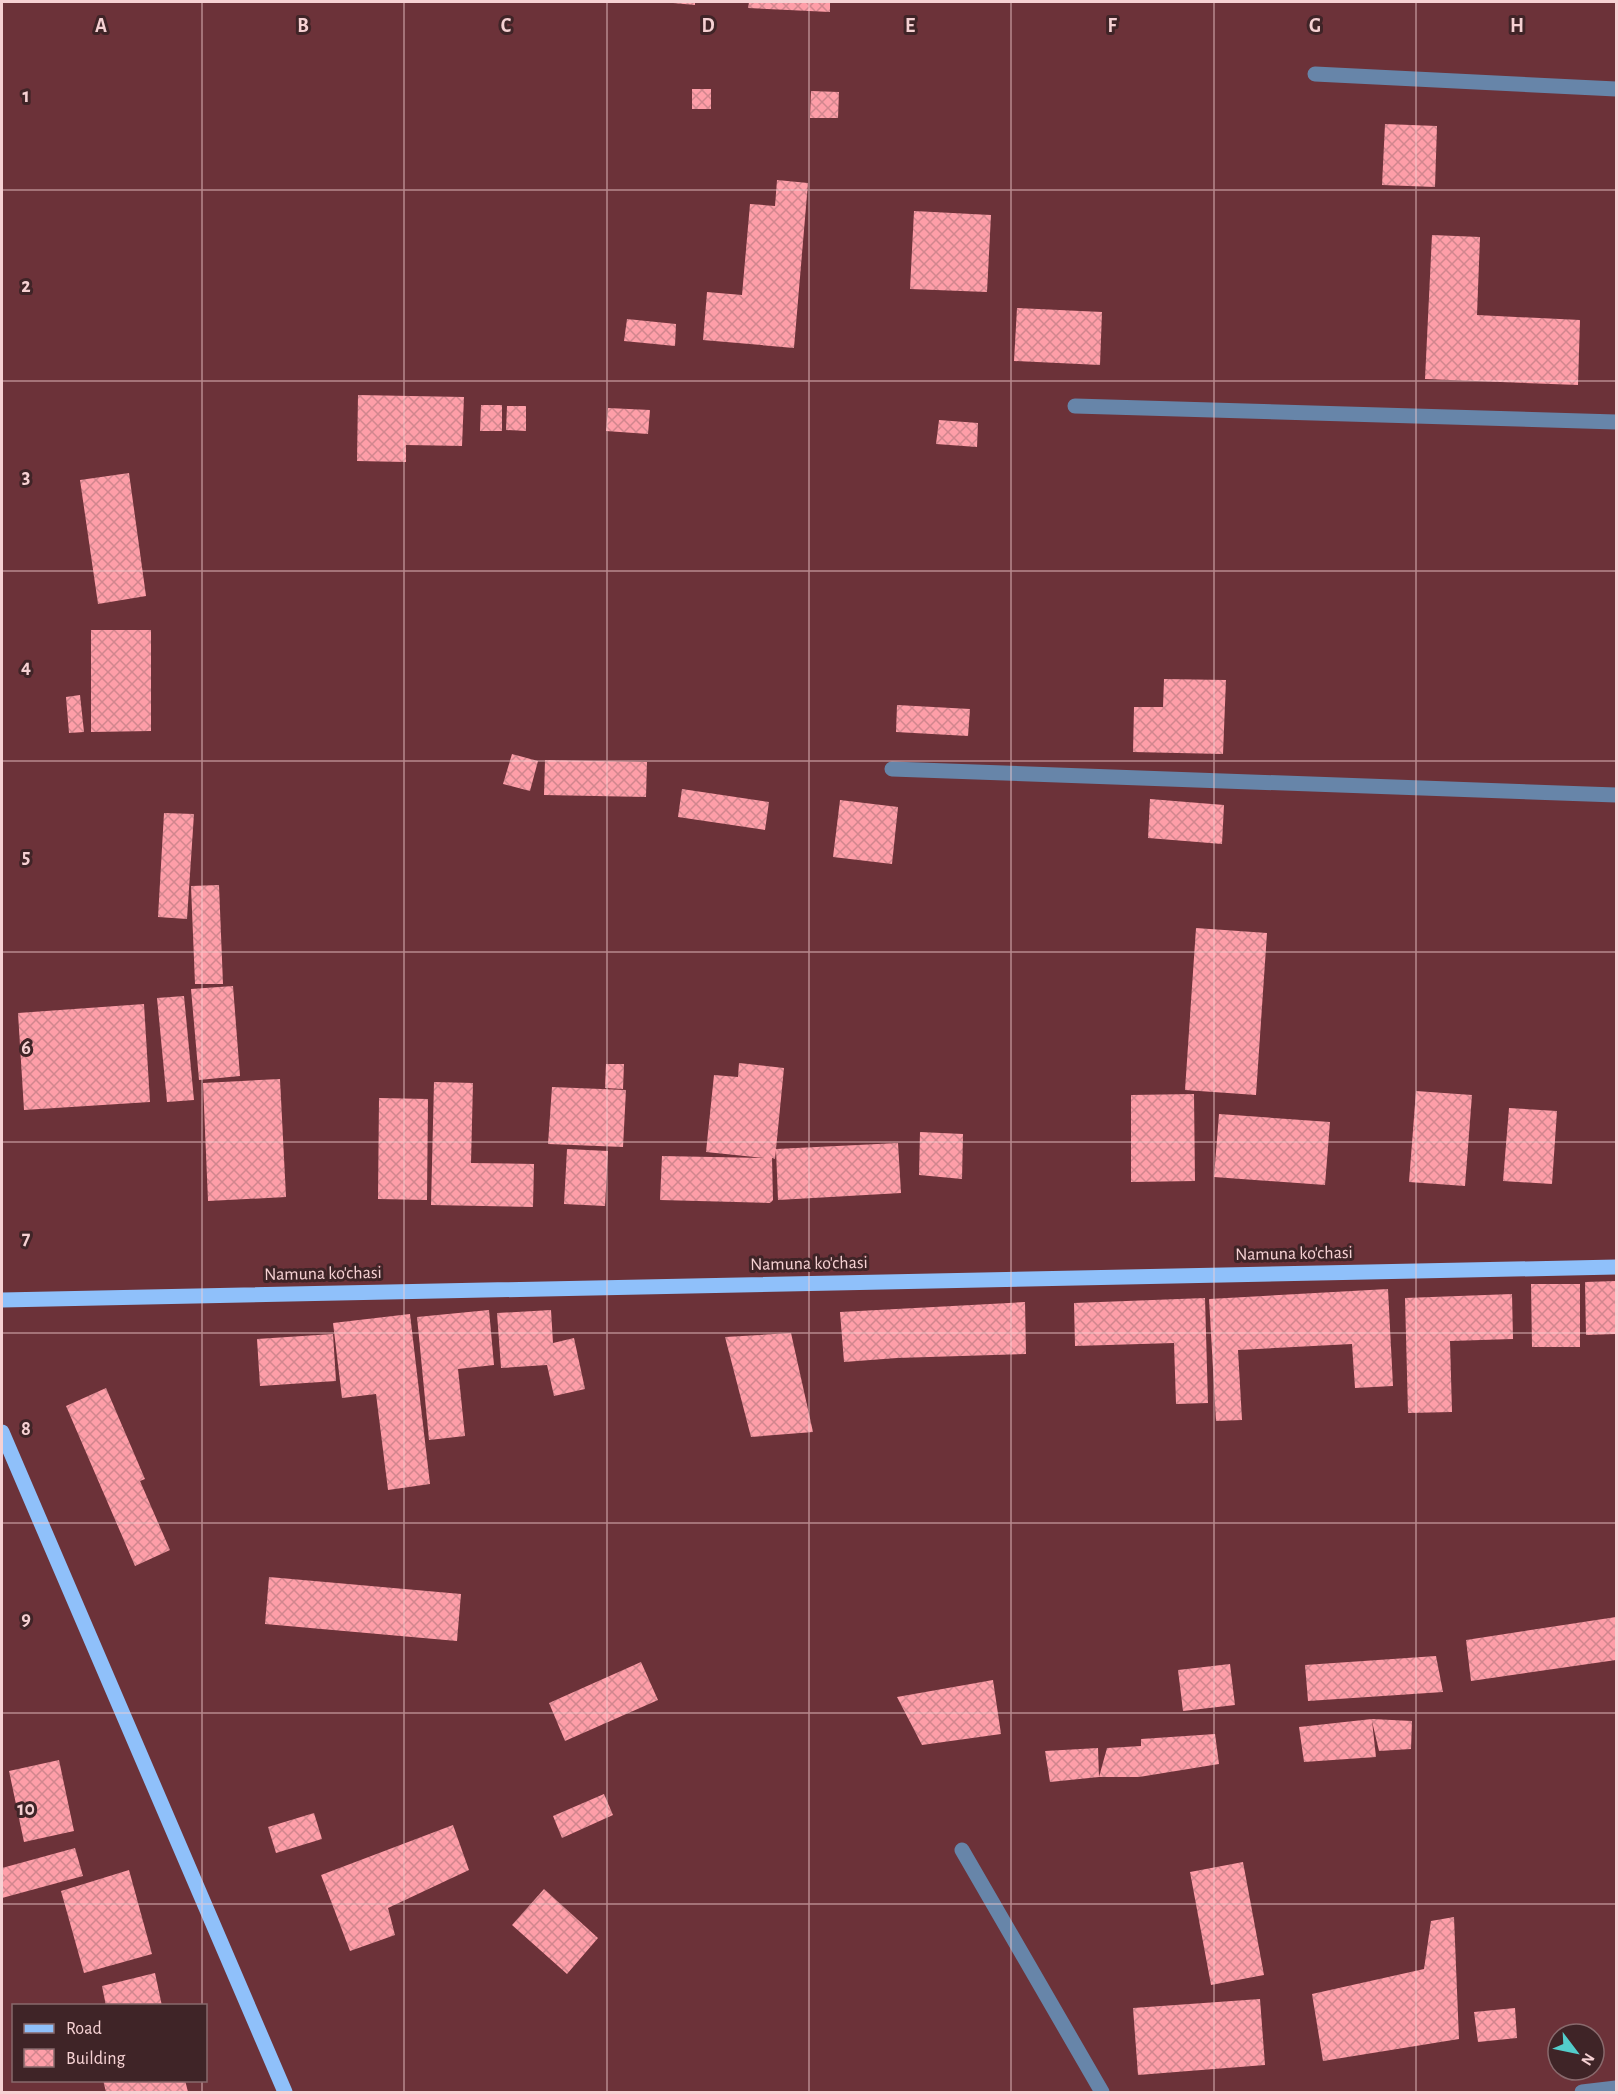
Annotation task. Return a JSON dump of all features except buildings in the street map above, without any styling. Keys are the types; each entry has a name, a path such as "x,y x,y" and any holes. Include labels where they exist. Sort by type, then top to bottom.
{"main road":[{"name":"Namuna ko'chasi","path":"2,1300 1617,1267"},
{"path":"2,1432 285,2092"}],"street":[{"path":"1315,74 1617,89"},
{"path":"1075,405 1617,422"},
{"path":"892,769 1259,780 1617,795"},
{"path":"962,1850 1102,2092"},
{"path":"1582,2092 1617,2088"}]}
